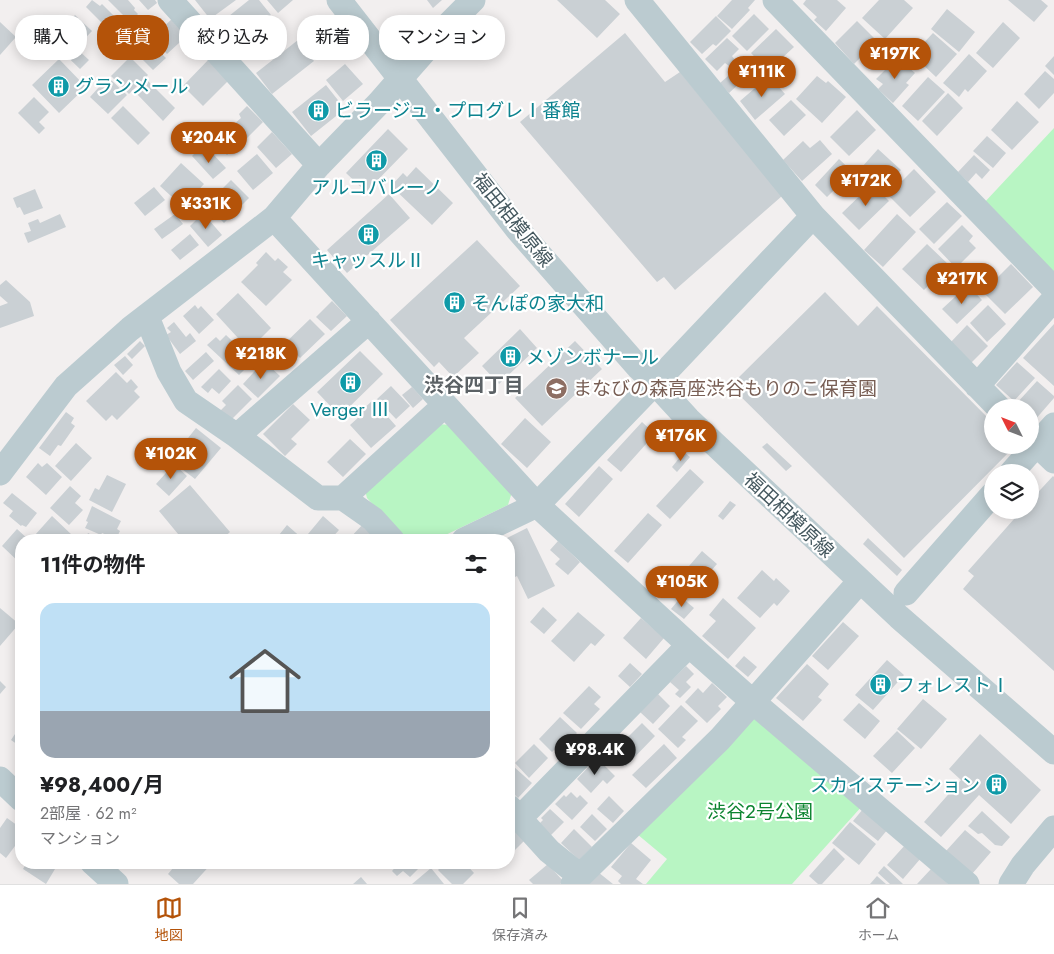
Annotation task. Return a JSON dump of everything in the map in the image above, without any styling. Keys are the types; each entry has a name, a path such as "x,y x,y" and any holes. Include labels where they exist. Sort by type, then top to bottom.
{"street":[{"path":"170,0 319,165"},
{"name":"福田相模原線","path":"339,0 518,230 639,368 655,382 688,419 920,637 1054,752"},
{"path":"0,473 66,386 130,329 274,218 319,165 473,0"},
{"path":"775,0 1054,289"},
{"path":"640,1 812,216 990,399"},
{"path":"477,534 537,506 812,216"},
{"path":"274,218 537,506 688,645 967,884"},
{"path":"977,386 1054,299"},
{"path":"146,317 169,372 186,401 237,436 318,498 343,498 373,519 387,534"},
{"path":"237,436 369,321"},
{"path":"343,498 445,405"},
{"path":"1021,464 1040,448 1054,425"},
{"path":"906,593 984,504"},
{"path":"515,814 577,880 720,739 860,581"},
{"path":"515,812 688,645"},
{"path":"0,779 15,794"},
{"path":"1011,884 1023,865 1054,828"},
{"path":"1011,884 1054,855"},
{"path":"100,869 116,884"}],"green space":[{"path":"1054,128 1054,272 983,204"},
{"path":"437,424 451,425 512,492 508,505 448,534 400,534 367,498 365,490"},
{"name":"渋谷2号公園","path":"755,712 863,805 792,884 646,884 667,859 637,834"}],"building":[{"path":"92,0 100,6 102,4 113,15 97,15 97,18 86,7"},
{"path":"108,0 128,0 138,14 123,15"},
{"path":"139,0 155,0 157,3 148,10"},
{"path":"195,0 236,0 215,15 207,15"},
{"path":"249,0 259,0 271,15 230,15"},
{"path":"267,0 293,0 278,13"},
{"path":"427,0 442,0 433,8"},
{"path":"557,0 605,0 620,14 597,38"},
{"path":"732,0 755,0 748,8 750,10 732,29 717,16"},
{"path":"806,0 837,0 846,8 826,31 814,20 817,17 803,4"},
{"path":"879,0 904,0 913,8 885,39 862,18"},
{"path":"1008,0 1041,0 1048,6 1034,22"},
{"path":"947,9 975,32 959,52 931,29"},
{"path":"754,14 769,29 747,51 732,36"},
{"path":"176,15 179,18 179,43 169,52 169,22"},
{"path":"716,16 731,31 716,46 713,44 702,54 690,42"},
{"path":"857,21 877,41 854,64 835,43"},
{"path":"0,22 15,38 0,55"},
{"path":"1003,22 1020,38 993,68 976,53"},
{"path":"87,26 92,31 87,36"},
{"path":"776,29 794,47 768,71 751,53"},
{"path":"625,33 665,82 680,72 782,196 675,290 664,277 657,282 520,122"},
{"path":"933,33 957,54 936,77 918,60 923,54 918,49"},
{"path":"727,38 739,49 732,56 735,60 729,66 725,63 717,71 705,59"},
{"path":"297,41 297,60 314,61 272,94 256,73 273,60 287,60 287,49"},
{"path":"969,54 987,71 968,92 965,89 959,97 943,83"},
{"path":"751,56 761,67 753,74 756,78 745,87 741,82 729,93 720,83"},
{"path":"1054,56 1054,75 1045,66"},
{"path":"87,58 89,60 80,69 71,60 87,60"},
{"path":"899,59 915,73 906,83 909,85 893,103 878,89 883,84 876,79 887,68 889,70"},
{"name":"グランメール","path":"60,60 86,87 59,113 32,85"},
{"path":"127,60 133,60 148,75 129,94 111,76"},
{"path":"143,60 164,60 153,70"},
{"path":"208,60 212,60 230,79 203,106 183,86"},
{"path":"345,64 363,84 343,101 326,80"},
{"path":"1045,71 1054,79 1054,93 1039,109 1024,94"},
{"path":"769,76 785,94 755,120 740,101"},
{"path":"817,76 826,83 828,81 846,97 822,123 796,99"},
{"path":"108,77 127,95 108,114 90,97"},
{"path":"928,77 945,92 918,121 902,106"},
{"path":"148,81 175,108 163,121 136,93"},
{"name":"ビラージュ・プログレⅠ番館","path":"326,85 345,109 311,136 292,112"},
{"path":"948,93 963,108 937,136 922,121"},
{"path":"34,97 49,112 39,122 45,128 39,134 18,113"},
{"path":"791,100 806,115 784,136 769,120"},
{"path":"1017,101 1039,122 1012,150 991,130"},
{"path":"123,106 150,133 138,145 111,118"},
{"path":"247,106 263,122 247,138 234,124 241,118 239,114"},
{"path":"857,110 876,130 849,156 830,137"},
{"path":"228,127 241,142 227,155 211,139 221,129 223,131"},
{"name":"アルコバレーノ","path":"388,129 408,149 366,192 346,173"},
{"path":"272,132 292,154 276,168 257,147"},
{"path":"987,136 1006,153 993,168 973,151"},
{"path":"820,140 832,154 802,181 783,160 803,141 810,148"},
{"path":"199,149 208,158 213,154 226,168 213,179 192,156"},
{"path":"878,149 901,170 885,188 862,167"},
{"path":"257,154 273,173 253,190 237,171"},
{"path":"974,155 990,170 982,179 976,173 968,182 958,172"},
{"path":"839,159 859,178 844,194 837,187 827,197 815,185"},
{"path":"181,163 204,184 183,207 160,186"},
{"path":"416,167 453,203 432,225 391,186 403,173 407,177"},
{"path":"914,169 936,192 910,217 888,195"},
{"path":"231,180 249,198 224,223 206,205"},
{"path":"872,184 889,201 859,230 842,213"},
{"path":"154,187 165,200 145,216 134,203"},
{"path":"35,189 43,208 24,215 20,207 17,208 13,198"},
{"name":"キャッスルⅡ","path":"389,194 410,218 347,273 327,250"},
{"path":"947,202 962,216 934,244 919,229"},
{"path":"203,213 222,235 208,247 190,226"},
{"path":"60,214 66,227 28,243 24,233 31,231 28,223 38,219 40,223"},
{"path":"175,214 183,224 162,239 154,229"},
{"path":"897,214 916,232 883,267 864,250"},
{"path":"962,225 973,236 969,241 976,248 956,268 938,249"},
{"path":"190,234 199,245 180,260 171,250"},
{"name":"そんぽの家大和","path":"477,240 520,286 464,338 479,353 453,377 439,362 434,367 390,320"},
{"path":"927,244 949,265 924,290 902,269"},
{"path":"266,252 275,261 278,258 288,267 283,272 292,280 266,306 241,282 258,265 256,263"},
{"path":"1011,264 1033,287 1005,314 983,292"},
{"path":"6,280 30,302 34,316 0,328 0,306 8,303 0,296 0,285"},
{"path":"968,285 982,300 957,324 942,309"},
{"path":"825,292 858,326 877,306 984,414 984,454 1007,454 997,464 984,464 984,477 904,558 730,386"},
{"path":"238,293 271,328 249,350 216,314"},
{"path":"332,301 347,316 331,331 316,317"},
{"path":"195,305 198,309 201,306 214,320 199,334 183,316"},
{"path":"988,305 1006,324 987,342 970,323"},
{"path":"310,319 325,334 300,358 292,350 288,353 281,347"},
{"path":"174,322 186,337 190,333 196,341 180,354 166,335 171,332 167,328"},
{"path":"1054,324 1054,386 1023,358"},
{"path":"967,325 988,346 971,363 950,343"},
{"name":"メゾンボナール","path":"520,329 537,348 499,384 482,366"},
{"path":"226,335 253,361 239,375 207,345 216,337 220,341"},
{"path":"140,341 145,346 132,359 127,354"},
{"path":"575,341 602,369 542,426 515,398"},
{"name":"Verger Ⅲ","path":"360,351 383,374 340,416 317,392"},
{"path":"206,352 214,361 193,380 185,371"},
{"path":"125,356 133,365 123,375 114,365"},
{"path":"264,361 280,376 258,398 243,384"},
{"path":"1017,362 1035,378 1016,399 1012,399 996,385"},
{"path":"219,369 231,381 219,394 212,388 208,393 201,387"},
{"path":"116,372 127,383 131,379 138,387 134,391 140,397 117,420 112,415 106,421 86,401"},
{"path":"1037,381 1054,396 1039,415 1039,399 1021,399"},
{"path":"238,385 252,399 230,421 220,411 226,405 222,401"},
{"path":"391,386 410,406 396,419 377,399"},
{"path":"412,387 423,399 413,408 402,395"},
{"path":"373,400 396,426 371,448 350,425 360,416 358,414"},
{"path":"293,404 310,420 291,439 297,444 285,456 263,434"},
{"path":"66,412 74,418 71,423 75,426 61,446 58,445 50,456 39,448"},
{"path":"525,418 551,442 527,468 501,444"},
{"path":"642,422 655,434 621,472 607,460"},
{"path":"196,428 221,448 195,479 182,469 184,466 173,457"},
{"path":"350,439 366,454 343,477 327,462"},
{"path":"76,443 92,458 71,481 55,466"},
{"path":"767,443 792,466 786,471 762,447"},
{"path":"684,452 690,457 677,472 672,467"},
{"path":"38,463 42,467 47,463 62,477 46,495 26,477"},
{"path":"174,464 187,476 169,496 156,484"},
{"path":"599,466 613,479 579,517 565,504"},
{"path":"690,469 704,482 670,519 656,506"},
{"path":"107,475 126,484 112,512 89,500 95,488 99,490"},
{"path":"1053,476 1054,671 963,589 974,576 968,571 1014,519 1039,519 1039,491"},
{"path":"190,485 230,532 228,534 178,534 159,511"},
{"path":"70,486 81,496 75,503 83,510 69,525 50,508"},
{"path":"12,493 37,513 26,527 21,526 9,516 13,511 3,503"},
{"path":"730,501 736,505 723,520 718,516"},
{"path":"92,506 121,521 117,529 120,531 118,534 99,534 85,528 88,522 86,521"},
{"path":"648,513 662,525 628,563 614,551"},
{"path":"52,516 71,534 36,534"},
{"path":"323,516 339,530 335,534 308,534"},
{"path":"365,522 374,534 354,534"},
{"path":"287,525 297,534 280,534"},
{"path":"527,528 555,586 528,599 517,576 515,577 515,534"},
{"path":"17,529 22,534 15,534 15,558 2,546"},
{"path":"868,538 902,570 897,576 863,544"},
{"path":"558,541 580,562 568,575 555,564 560,559 550,550"},
{"path":"702,551 717,564 703,580 705,583 701,589 683,573"},
{"path":"762,570 774,581 776,578 790,591 777,606 774,603 760,618 737,598"},
{"path":"681,597 694,608 684,619 671,609"},
{"path":"723,598 756,628 728,659 702,636 716,621 709,615"},
{"path":"543,607 557,620 544,634 530,622"},
{"path":"0,608 15,621 15,629 0,646"},
{"path":"578,612 605,635 595,646 591,643 574,662 551,641"},
{"path":"641,618 664,638 646,659 623,638"},
{"path":"843,622 859,636 828,670 812,656"},
{"path":"744,656 757,667 748,677 735,666"},
{"name":"フォレストⅠ","path":"887,660 904,675 873,710 855,695"},
{"path":"630,663 642,674 630,687 618,676"},
{"path":"807,664 829,684 818,697 822,700 803,721 776,698"},
{"path":"686,666 694,674 686,682 691,687 680,698 675,694 679,690 670,682"},
{"path":"0,681 6,687 0,694"},
{"path":"712,683 727,697 718,706 721,709 707,723 685,702 698,688 703,693"},
{"path":"589,686 601,697 594,704 600,709 581,729 563,713"},
{"path":"658,694 670,706 653,724 640,712"},
{"path":"923,699 947,719 921,749 897,729"},
{"path":"859,703 880,721 865,739 843,720"},
{"path":"681,705 698,721 682,737 686,740 678,748 658,729"},
{"path":"560,717 577,733 561,749 558,746 552,752 539,739"},
{"path":"642,723 655,736 626,766 612,753"},
{"path":"897,731 915,748 892,773 873,756"},
{"path":"15,734 15,743 11,740"},
{"name":"スカイステーション","path":"980,734 1041,790 1011,824 979,795 941,837 924,822 961,780 949,769"},
{"path":"534,744 548,758 529,778 515,763"},
{"path":"664,744 677,758 646,788 632,775"},
{"path":"597,758 615,776 607,784 603,780 591,793 577,779"},
{"path":"515,768 532,783 518,798 515,795"},
{"path":"571,792 577,798 580,795 588,803 572,820 555,804 564,795 566,797"},
{"path":"609,796 624,811 613,823 597,809"},
{"path":"550,809 564,822 550,836 539,824 543,820 541,818"},
{"path":"863,809 888,829 878,841 853,821"},
{"path":"982,811 1010,837 1002,846 995,845 982,833 978,834 968,826"},
{"path":"592,814 607,829 595,841 580,827"},
{"path":"7,818 15,824 15,846 6,858 0,853 0,828"},
{"path":"850,822 876,844 859,865 832,843"},
{"path":"515,827 526,839 515,850"},
{"path":"574,829 592,847 579,860 561,843"},
{"path":"965,830 991,852 972,874 946,851"},
{"path":"631,843 651,860 636,879 643,884 621,884 618,881 622,876 611,867"},
{"path":"906,844 921,858 903,879 887,865"},
{"path":"834,848 845,859 822,884 818,884 809,876"},
{"path":"548,864 563,881 560,884 533,884 529,880"},
{"path":"884,866 903,884 890,884 878,873"},
{"path":"23,869 55,869 46,884"},
{"path":"172,869 207,869 193,884 179,884 168,874"},
{"path":"394,869 418,869 410,877 403,871 397,876 392,871"},
{"path":"432,869 444,884 412,884"},
{"path":"470,869 474,873 463,884 452,884 438,870"},
{"path":"931,869 948,884 917,884"},
{"path":"598,872 613,884 589,884"},
{"path":"877,876 886,884 870,884"},
{"path":"361,877 367,884 353,884"}],"place":[{"name":"グランメール","path":"59,86"},
{"name":"ビラージュ・プログレⅠ番館","path":"319,110"},
{"name":"アルコバレーノ","path":"377,161"},
{"name":"キャッスルⅡ","path":"368,234"},
{"name":"そんぽの家大和","path":"455,303"},
{"name":"メゾンボナール","path":"510,357"},
{"name":"Verger Ⅲ","path":"350,383"},
{"name":"まなびの森高座渋谷もりのこ保育園","path":"557,388"},
{"name":"フォレストⅠ","path":"880,685"},
{"name":"スカイステーション","path":"996,785"}],"district":[{"name":"渋谷四丁目","path":"474,385"}]}
